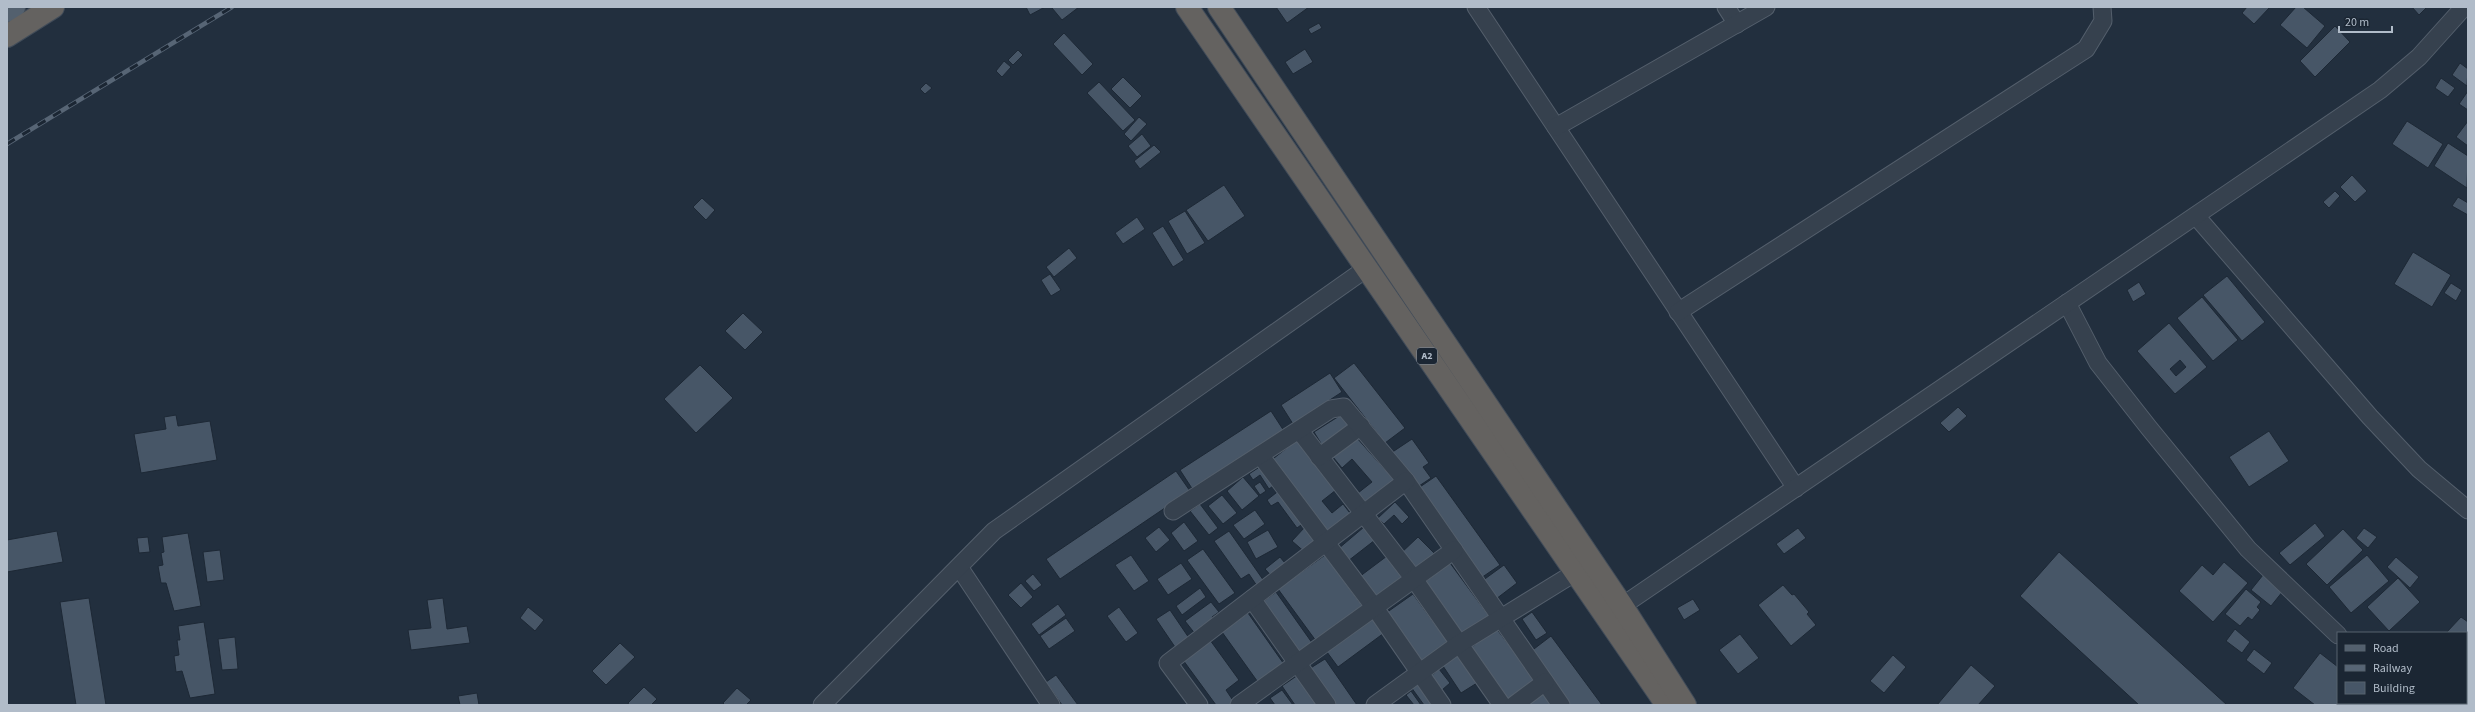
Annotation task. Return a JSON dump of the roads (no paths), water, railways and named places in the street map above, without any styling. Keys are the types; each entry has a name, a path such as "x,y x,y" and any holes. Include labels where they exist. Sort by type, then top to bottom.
{"highway":[{"path":"7,36 53,7"},
{"name":"A2","path":"1187,7 1667,705"},
{"name":"A2","path":"1219,7 1622,606 1685,705"}],"main road":[{"path":"7,11 14,7"}],"street":[{"path":"1476,7 1796,488"},
{"path":"1726,7 1737,24"},
{"path":"1556,127 1766,7"},
{"path":"1678,312 2086,49 2103,21 2102,7"},
{"path":"1622,606 2380,90 2419,57 2464,7"},
{"path":"2196,216 2370,416 2419,469 2468,510"},
{"path":"822,705 994,531 1367,268"},
{"path":"2067,303 2098,363 2149,428 2248,549 2337,634"},
{"path":"1174,511 1260,454 1338,406 1344,406 1406,481 1500,619 1561,705"},
{"path":"1319,457 1361,426"},
{"path":"1299,430 1363,515 1414,579 1502,705"},
{"path":"1260,454 1374,608 1442,705"},
{"path":"1199,705 1168,663 1406,481"},
{"path":"1239,705 1454,550"},
{"path":"959,567 1051,705"},
{"path":"1375,705 1459,644 1576,572"},
{"path":"1252,599 1327,705"},
{"path":"1514,705 1545,682"}],"railway":[{"path":"7,144 232,7"}]}
